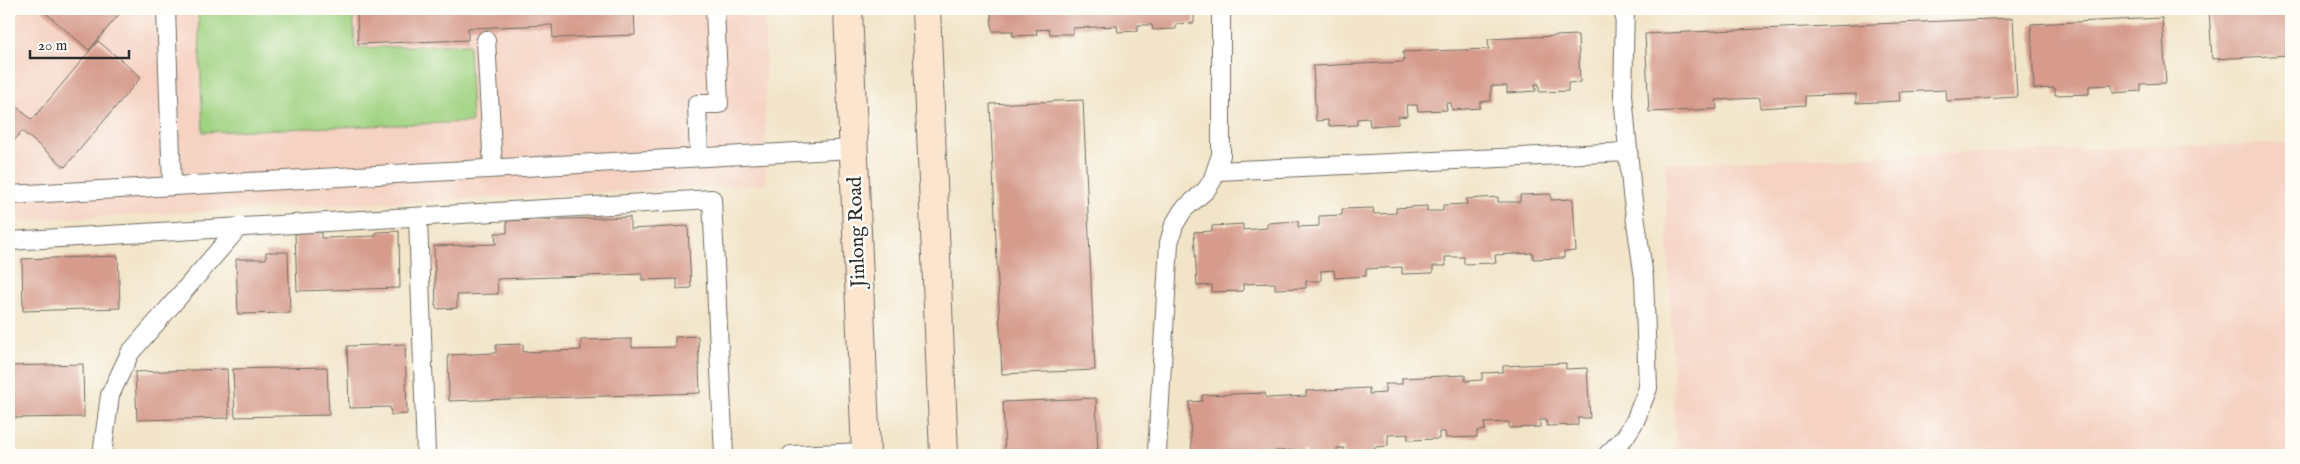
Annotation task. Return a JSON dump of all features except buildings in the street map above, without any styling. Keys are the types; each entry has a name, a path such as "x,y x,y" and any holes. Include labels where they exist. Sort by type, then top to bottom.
{"main road":[{"name":"Jinlong Road","path":"848,9 866,454"},
{"path":"926,9 944,455"}],"lane":[{"path":"166,9 172,186"},
{"path":"699,157 697,104 719,104 716,9"},
{"path":"1158,455 1169,243 1174,225 1183,210 1206,190 1216,171 1221,155 1221,9"},
{"path":"1607,455 1625,437 1635,422 1648,388 1644,278 1628,152 1623,95 1625,9"},
{"path":"486,40 493,168"},
{"path":"9,195 853,148"},
{"path":"1216,171 1628,152"},
{"path":"9,241 712,200 724,455"},
{"path":"418,217 426,455"},
{"path":"102,455 110,395 130,353 239,227"},
{"path":"791,455 866,454"}],"shaded area":[{"path":"9,9 765,9 766,184 9,221"},
{"path":"2291,143 2291,455 1676,455 1665,163"}],"green space":[{"path":"198,9 353,9 355,48 469,44 472,122 203,132"}]}
